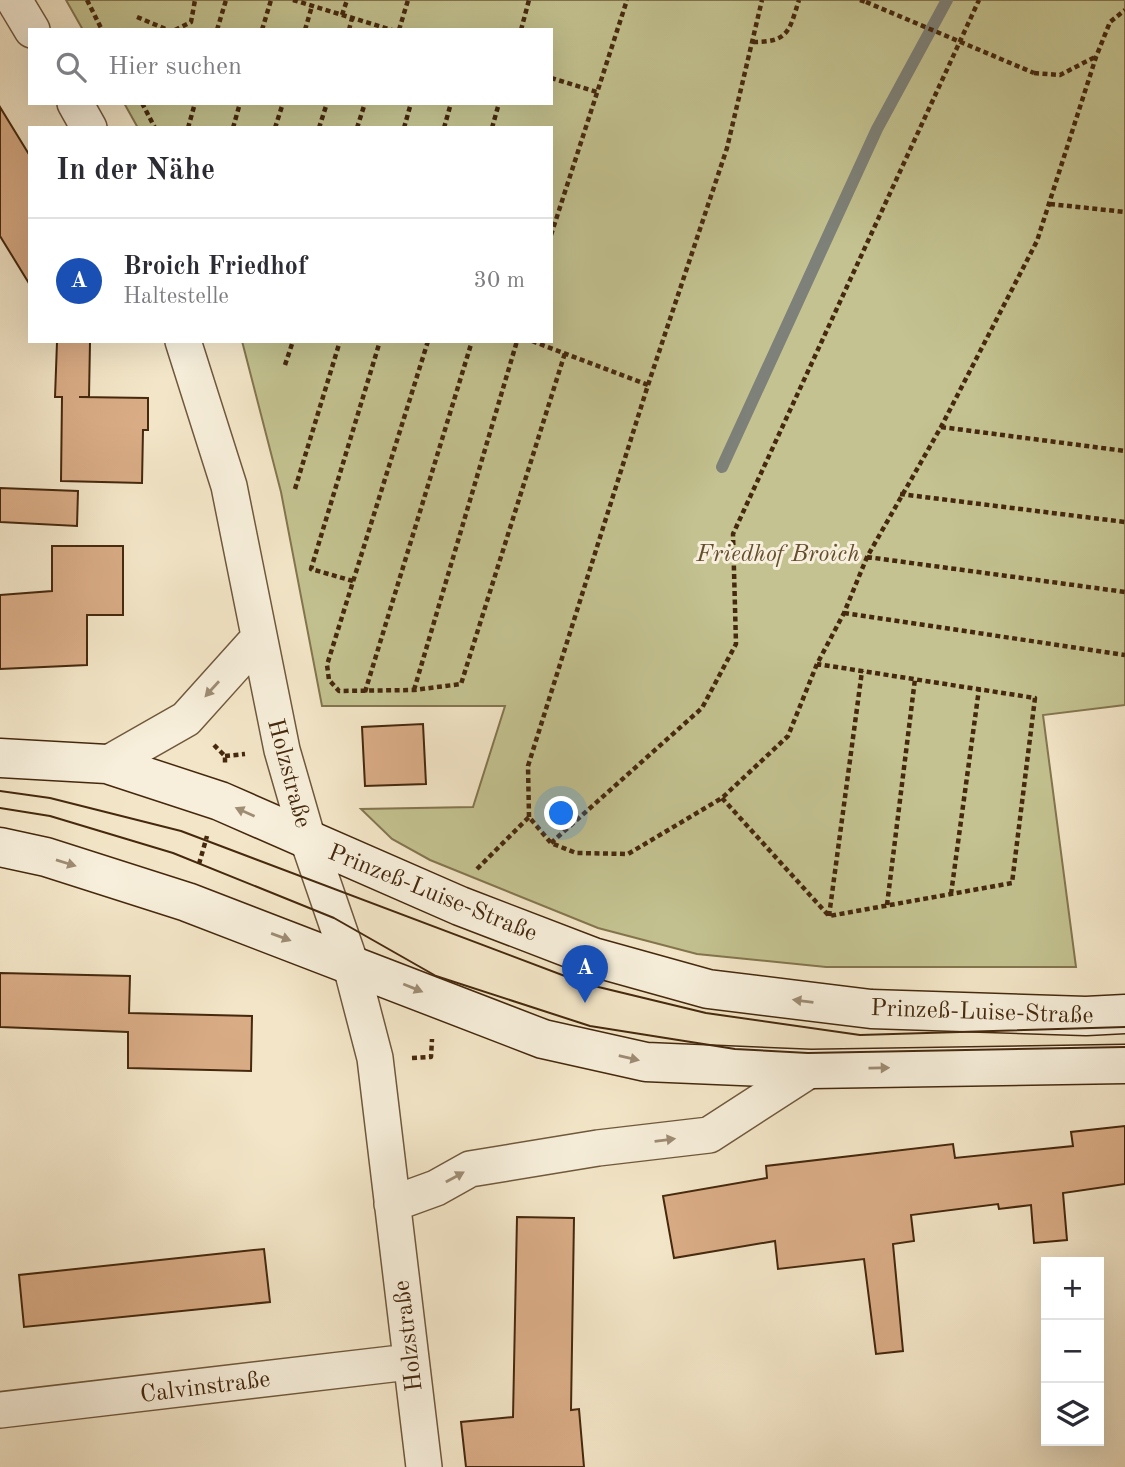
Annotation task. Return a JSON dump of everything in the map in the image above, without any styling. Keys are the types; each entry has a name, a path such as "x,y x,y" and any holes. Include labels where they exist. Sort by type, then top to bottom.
{"main road":[{"name":"Prinzeß-Luise-Straße","path":"0,758 107,764 220,801 460,906 593,957 708,989 871,1009 1086,1016 1125,1014"},
{"name":"Prinzeß-Luise-Straße","path":"0,847 46,857 162,893 350,962 543,1039 646,1062 811,1069 1125,1064"}],"street":[{"path":"14,0 31,28"},
{"path":"76,105 88,126"},
{"name":"Holzstraße","path":"184,343 229,486 279,740 308,840 350,962 375,1058 409,1362 425,1467"},
{"path":"107,764 186,719 258,639"},
{"path":"392,1204 436,1188 470,1169 598,1148 709,1135 811,1069"},
{"name":"Calvinstraße","path":"0,1410 409,1362"}],"path":[{"path":"86,0 101,28"},
{"path":"179,28 191,22 195,0"},
{"path":"218,28 226,0"},
{"path":"263,28 271,0"},
{"path":"293,0 386,28"},
{"path":"342,15 346,0"},
{"path":"400,28 408,0"},
{"path":"521,28 529,0"},
{"path":"553,229 627,0"},
{"path":"762,0 727,148 648,385 528,766 529,817 551,844 576,853 628,854 722,798 788,736 817,664 845,613 867,556 900,494 941,427 1037,241 1096,57 1110,22 1125,10"},
{"path":"753,42 774,42 789,32 799,0"},
{"path":"860,0 1034,74 1060,75 1096,57"},
{"path":"551,844 702,708 736,645 733,534 979,0"},
{"path":"306,28 312,6"},
{"path":"137,17 163,28"},
{"path":"350,28 352,18"},
{"path":"553,79 597,92"},
{"path":"143,105 154,126"},
{"path":"189,126 194,105"},
{"path":"234,126 239,105"},
{"path":"276,126 282,105"},
{"path":"320,126 326,105"},
{"path":"358,126 364,105"},
{"path":"405,126 410,105"},
{"path":"445,126 451,105"},
{"path":"493,126 498,105"},
{"path":"1051,204 1125,212"},
{"path":"285,366 292,343"},
{"path":"295,489 339,343"},
{"path":"353,581 312,569 379,343"},
{"path":"427,343 327,665 329,680 339,691 414,690 461,684 565,353"},
{"path":"365,691 471,343"},
{"path":"414,690 516,343"},
{"path":"538,343 648,385"},
{"path":"941,427 1125,451"},
{"path":"900,494 1125,522"},
{"path":"867,556 1125,592"},
{"path":"845,613 1125,654"},
{"path":"817,664 1035,698 1012,883 829,916"},
{"path":"829,916 862,671"},
{"path":"887,905 915,679"},
{"path":"951,894 979,689"},
{"path":"722,798 829,916"},
{"path":"460,906 468,878 529,817"}],"green space":[{"name":"Friedhof Broich","path":"66,0 1125,0 1125,705 1043,715 1076,967 826,967 697,954 598,928 430,860 392,839 361,809 473,807 505,706 322,706 281,492 243,343 553,343 553,126 137,126 125,105 553,105 553,28 82,28"}],"building":[{"path":"0,107 28,153 28,282 0,236"},
{"path":"57,343 90,343 89,397 79,397 148,398 148,430 143,430 142,483 61,481 62,397 55,397"},
{"path":"0,488 78,491 77,526 0,522"},
{"path":"52,546 123,546 123,615 87,615 87,665 0,669 0,595 52,591"},
{"path":"423,724 426,784 365,786 362,727"},
{"path":"0,973 130,976 129,1013 252,1016 251,1071 128,1068 128,1032 0,1027"},
{"path":"1125,1126 1125,1184 1063,1193 1067,1240 1034,1243 1031,1205 999,1209 998,1204 911,1215 914,1241 893,1244 903,1351 876,1354 864,1259 778,1269 775,1241 674,1258 663,1196 767,1178 766,1166 953,1144 955,1158 1073,1146 1071,1132"},
{"path":"517,1217 574,1218 571,1410 579,1409 584,1467 466,1467 461,1422 513,1417"},
{"path":"264,1249 270,1302 24,1327 19,1275"}],"waterway":[{"path":"722,467 877,129 947,0"}],"tram line":[{"path":"0,791 50,798 181,831 586,984 706,1013 860,1035 1125,1027"},
{"path":"0,808 50,816 173,853 334,918 436,976 590,1026 735,1049 808,1053 1125,1047"}],"place":[{"name":"Broich Friedhof","path":"585,1003"}]}
